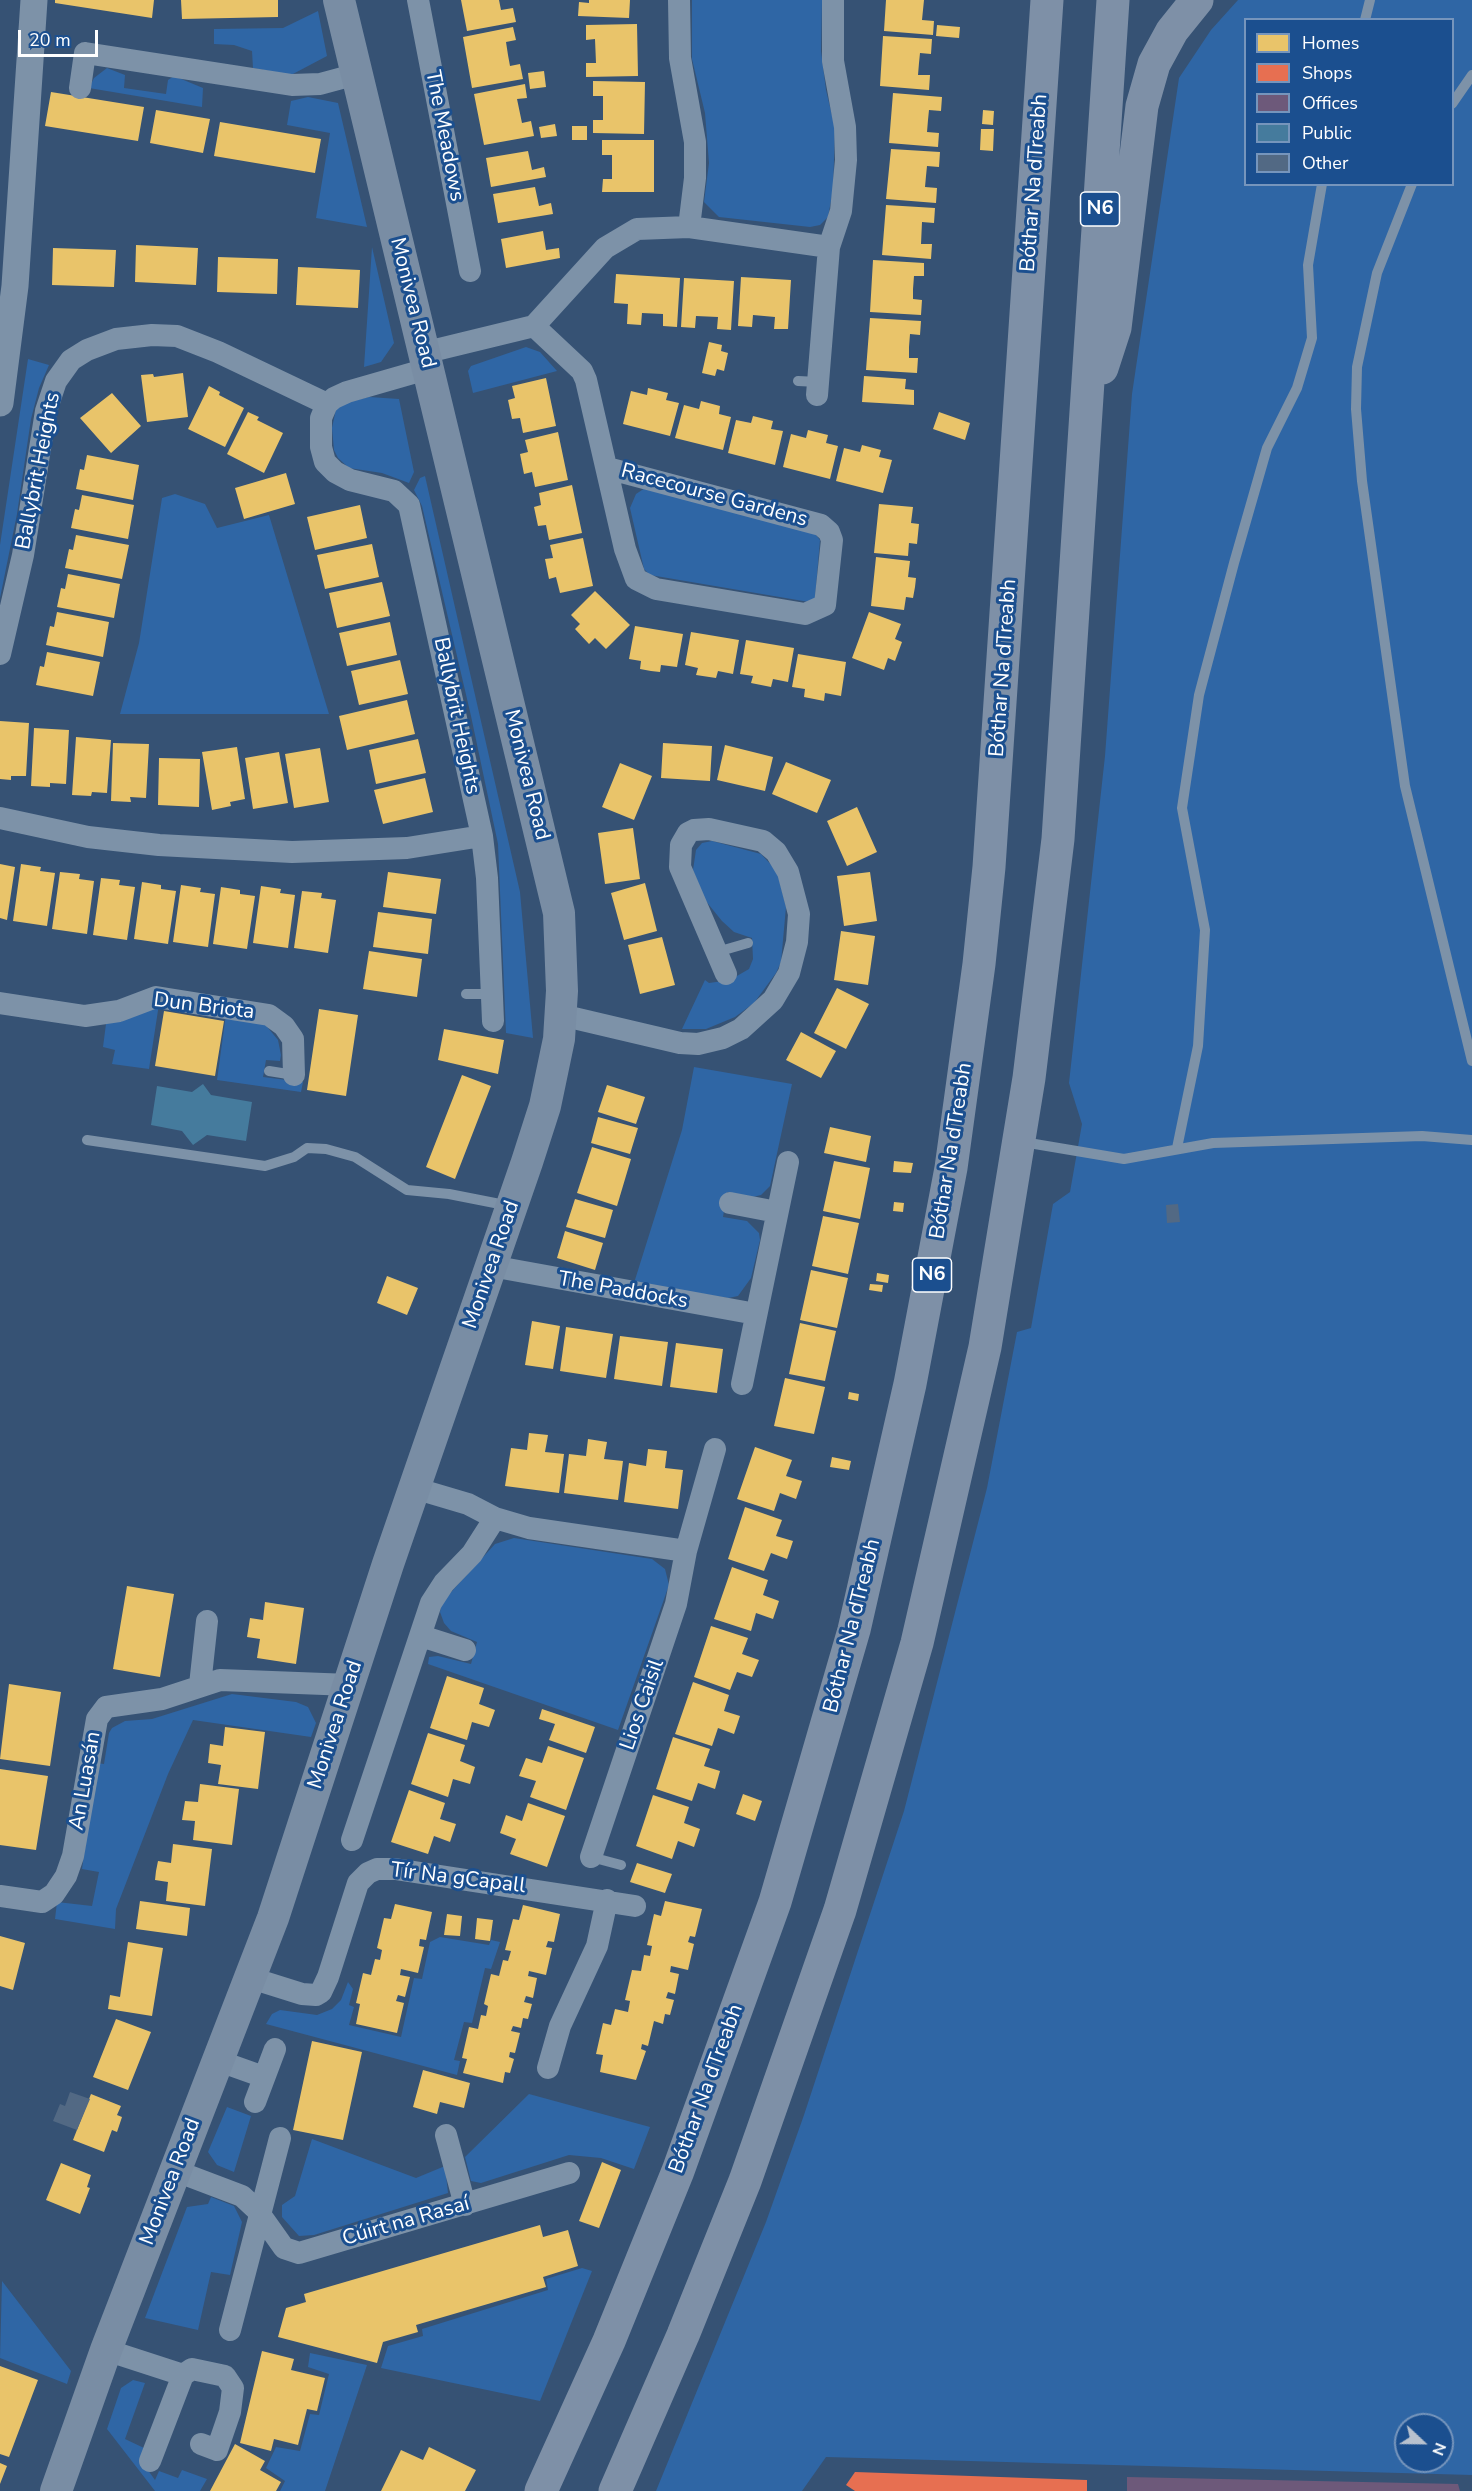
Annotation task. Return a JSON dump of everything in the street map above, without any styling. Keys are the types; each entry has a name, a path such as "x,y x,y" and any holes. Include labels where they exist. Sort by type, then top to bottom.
{"highway":[{"name":"Bóthar Na dTreabh","path":"541,2491 609,2341 678,2171 775,1902 854,1630 910,1384 951,1167 979,964 989,867 1047,0"},
{"name":"N6","path":"615,2491 683,2335 741,2191 840,1910 914,1655 945,1530 985,1347 1020,1141 1058,839 1113,0"},
{"path":"1086,418 1115,328 1142,106 1154,64 1172,31 1197,0"}],"main road":[{"name":"Monivea Road","path":"56,2491 106,2350 251,1978 300,1839 414,1488 545,1106 555,1062 561,1015 559,913 339,0"}],"street":[{"path":"1,388 15,286 34,0"},
{"name":"The Meadows","path":"418,0 470,272"},
{"path":"679,0 680,58 695,142 695,178 689,227"},
{"path":"811,386 829,247 841,211 846,160 845,127 833,61 833,0"},
{"path":"81,88 85,53 292,85 320,84 357,74"},
{"path":"327,404 347,392 425,361 534,326 595,258 616,240 645,228 689,227 829,247"},
{"name":"Racecourse Gardens","path":"534,326 582,371 590,391 607,468 632,572 642,584 656,589 805,614 825,605 832,540 829,532 821,525 607,468"},
{"name":"Ballybrit Heights","path":"1,648 23,555 46,411 56,381 71,360 87,350 116,339 152,335 177,336 210,348 327,404 321,418 320,435 326,462 335,472 350,480 394,491 409,506 482,836 487,878 493,1021"},
{"path":"0,818 88,837 159,845 292,852 407,848 482,836"},
{"path":"561,1015 680,1043 698,1044 723,1038 741,1029 773,1000 789,973 797,942 799,914 788,872 776,852 763,841 709,829 694,830 688,833 681,845 680,867 726,974"},
{"name":"Dun Briota","path":"0,1003 85,1016 118,1011 137,1002 156,997 269,1015 284,1026 293,1039 294,1075"},
{"path":"742,1384 788,1162"},
{"path":"730,1203 777,1212"},
{"name":"The Paddocks","path":"491,1266 756,1314"},
{"name":"Lios Caisil","path":"591,1857 676,1604 686,1551 715,1449"},
{"path":"414,1488 468,1504 495,1518 529,1528 686,1551"},
{"path":"352,1840 436,1593 472,1554 495,1518"},
{"path":"200,1684 207,1621"},
{"path":"421,1635 465,1650"},
{"name":"An Luasán","path":"0,1896 42,1902 54,1894 66,1876 73,1856 97,1719 102,1709 162,1699 200,1684 230,1679 350,1685"},
{"name":"Tír Na gCapall","path":"251,1978 302,1994 316,1995 321,1992 328,1977 358,1883 368,1873 377,1869 395,1869 635,1906"},
{"path":"548,2068 560,2026 597,1946 607,1900"},
{"path":"255,2102 275,2049"},
{"path":"219,2061 264,2077"},
{"path":"446,2135 465,2205"},
{"path":"230,2330 280,2138"},
{"name":"Cúirt na Rasaí","path":"176,2171 242,2196 260,2214 284,2247 298,2253 569,2173"},
{"path":"106,2350 183,2374 192,2370 225,2376 233,2388 230,2412 217,2450 201,2444"},
{"path":"150,2461 183,2374"}],"lane":[{"path":"1366,18 1370,0"},
{"path":"1454,101 1472,75"},
{"path":"1177,1148 1198,1047 1205,930 1182,808 1199,695 1234,563 1267,448 1297,388 1312,338 1308,265 1322,186"},
{"path":"1411,186 1377,273 1357,367 1356,409 1362,481 1405,786 1472,1061"},
{"path":"717,952 748,943"},
{"path":"466,994 491,994"},
{"path":"269,1071 294,1075"},
{"path":"1020,1141 1124,1159 1213,1143 1422,1136 1472,1140"},
{"path":"87,1140 266,1166 294,1157 307,1148 326,1149 355,1157 407,1190 449,1194 512,1207"},
{"path":"591,1857 621,1866"}],"shaded area":[{"path":"692,0 822,0 821,51 826,90 835,128 833,190 828,217 820,225 810,227 719,217 704,202 709,163 705,113 692,59"},
{"path":"1238,0 1472,0 1472,2475 1400,2473 1454,2473 1454,2413 1394,2413 1394,2473 826,2457 802,2491 656,2491 766,2222 804,2115 904,1811 987,1488 1017,1332 1031,1328 1053,1204 1070,1192 1082,1124 1069,1083 1105,756 1132,394 1179,78 1211,30"},
{"path":"318,11 327,56 291,75 253,68 252,51 234,45 214,44 214,29 283,28"},
{"path":"107,68 125,75 124,88 166,94 168,80 174,76 203,88 202,107 89,88 94,78"},
{"path":"308,97 338,103 367,227 316,218 330,133 287,125 291,101"},
{"path":"372,247 394,343 381,362 364,367"},
{"path":"526,347 540,352 557,371 473,393 468,371 471,366"},
{"path":"28,359 49,365 39,388 31,419 17,514 0,598 0,545"},
{"path":"369,397 399,399 414,472 409,483 382,473 349,468 338,458 334,450 332,428 336,409 340,404"},
{"path":"425,476 520,892 533,1038 506,1033 498,844 422,506 414,490 420,478"},
{"path":"645,488 811,529 820,540 815,598 809,602 650,575 644,569 630,508 636,494"},
{"path":"175,494 205,504 217,528 269,515 329,714 120,714 139,643 162,498"},
{"path":"712,841 761,854 777,871 786,907 781,962 776,973 754,1003 735,1017 706,1029 682,1029 705,980 709,983 730,980 749,969 753,959 752,938 734,932 722,921 705,900 693,870 696,850 702,843"},
{"path":"159,1004 149,1069 112,1064 115,1050 103,1047 106,1024"},
{"path":"226,1014 264,1023 278,1040 281,1055 280,1061 266,1060 263,1077 303,1082 301,1092 217,1080"},
{"path":"694,1067 792,1084 770,1186 761,1195 753,1197 727,1192 723,1217 747,1221 759,1233 760,1240 751,1278 738,1296 728,1298 634,1283 682,1130"},
{"path":"514,1538 652,1559 665,1569 669,1585 618,1730 428,1664 429,1657 438,1656 471,1664 477,1642 451,1631 444,1623 440,1612 442,1602 495,1544"},
{"path":"232,1694 296,1702 308,1707 316,1723 311,1737 193,1720 168,1774 116,1909 115,1929 55,1919 57,1902 92,1906 99,1872 82,1869 97,1763 104,1764 109,1733 112,1728 125,1721 152,1719"},
{"path":"440,1937 489,1945 491,1940 500,1942 491,1969 485,1968 472,2023 464,2022 454,2060 460,2061 457,2075 266,2024 272,2014 280,2010 317,2015 332,2009 341,2000 348,1982 353,1989 349,2005 354,2007 349,2025 401,2037 414,1978 422,1979 430,1942"},
{"path":"529,2094 650,2127 634,2169 601,2158 569,2155 481,2183 471,2181 465,2157"},
{"path":"227,2107 251,2116 234,2172 217,2165 208,2152"},
{"path":"312,2139 416,2178 445,2166 448,2193 314,2235 299,2236 282,2217 282,2205 295,2196"},
{"path":"211,2197 234,2206 242,2222 230,2275 211,2272 198,2330 145,2318 187,2207 208,2204"},
{"path":"582,2268 592,2271 540,2401 381,2368 388,2346 423,2336 422,2329 548,2290 546,2279"},
{"path":"2,2281 71,2371 67,2384 0,2358"},
{"path":"310,2353 367,2365 325,2491 280,2491 285,2481 266,2468 276,2447 300,2451 310,2414 319,2415 329,2374 308,2367"},
{"path":"133,2380 145,2383 125,2439 144,2448 140,2459 155,2480 159,2471 178,2478 182,2470 207,2479 200,2491 155,2491 107,2429 121,2388"}],"building: Homes":[{"path":"55,0 154,0 152,18 55,3"},
{"path":"181,0 278,0 278,17 182,19"},
{"path":"461,0 499,0 501,10 513,8 516,22 467,31"},
{"path":"589,0 630,0 629,18 578,16 579,2 589,3"},
{"path":"886,0 924,0 922,20 934,21 933,35 884,31"},
{"path":"637,24 638,76 586,77 586,63 596,63 595,39 586,40 586,25"},
{"path":"937,25 960,27 959,38 936,36"},
{"path":"513,27 516,40 506,42 510,66 520,64 523,79 472,88 463,37"},
{"path":"883,36 932,39 931,54 920,53 918,75 930,75 929,90 880,86"},
{"path":"544,71 546,87 530,89 528,73"},
{"path":"593,81 645,82 644,134 593,133 593,120 603,120 603,96 593,96"},
{"path":"525,84 527,98 517,99 522,123 531,121 534,136 484,145 474,94"},
{"path":"51,92 144,107 138,141 45,126"},
{"path":"893,93 942,97 941,111 929,110 927,132 939,133 938,147 889,143"},
{"path":"156,110 210,119 203,153 150,143"},
{"path":"983,110 994,111 993,125 982,124"},
{"path":"220,122 321,139 315,173 214,156"},
{"path":"555,124 557,136 541,138 539,127"},
{"path":"572,126 587,126 587,140 572,140"},
{"path":"981,129 994,129 993,151 980,150"},
{"path":"602,140 654,140 654,192 602,192 603,179 612,179 612,155 602,155"},
{"path":"891,149 940,152 939,167 927,166 925,187 937,188 936,203 886,199"},
{"path":"528,151 532,170 544,167 546,177 491,187 486,158"},
{"path":"535,187 539,206 551,203 553,214 498,223 493,194"},
{"path":"886,205 935,208 934,223 922,222 921,244 932,244 931,259 882,255"},
{"path":"543,231 546,250 559,248 560,258 506,268 501,239"},
{"path":"136,245 198,248 196,285 135,282"},
{"path":"53,248 116,250 114,287 52,285"},
{"path":"218,257 278,259 277,294 217,292"},
{"path":"873,260 924,263 924,276 914,276 913,289 913,299 922,300 921,315 870,312"},
{"path":"298,267 360,270 358,308 296,305"},
{"path":"616,274 680,278 677,327 663,326 663,314 642,313 641,325 627,324 628,304 614,303"},
{"path":"741,277 791,280 788,329 774,329 775,317 753,315 752,327 738,326"},
{"path":"684,278 734,281 731,330 717,329 718,317 696,316 695,328 681,327"},
{"path":"870,318 921,321 920,335 910,334 909,347 909,358 918,358 917,373 866,370"},
{"path":"709,342 722,345 721,351 728,353 724,371 717,369 715,376 702,373"},
{"path":"183,373 188,417 147,422 141,375 153,374 154,377"},
{"path":"864,376 906,379 905,389 914,390 914,405 862,402"},
{"path":"546,378 556,426 523,433 520,418 512,419 508,400 515,398 512,386"},
{"path":"209,386 220,392 219,395 244,408 225,447 188,429"},
{"path":"648,388 668,393 666,400 679,403 670,436 623,424 631,391 647,395"},
{"path":"112,393 141,426 111,453 80,418"},
{"path":"701,401 720,406 719,414 731,417 723,450 675,438 684,405 699,409"},
{"path":"248,412 259,417 257,420 283,433 264,473 227,454"},
{"path":"939,412 970,423 965,440 933,429"},
{"path":"753,416 773,421 771,429 783,431 775,465 728,453 736,420 751,423"},
{"path":"808,430 828,435 826,443 838,446 830,479 783,467 791,434 806,438"},
{"path":"558,432 568,480 535,487 532,472 524,474 520,454 528,452 525,440"},
{"path":"862,445 881,450 879,457 892,460 883,493 836,481 844,448 860,452"},
{"path":"87,455 139,465 133,500 76,489 80,469 84,470"},
{"path":"286,473 295,504 244,519 235,488"},
{"path":"572,485 582,533 549,540 546,525 538,526 534,507 541,505 539,493"},
{"path":"82,495 134,505 128,539 71,528 75,509 79,510"},
{"path":"879,504 913,507 911,523 919,524 917,544 909,543 908,556 874,553"},
{"path":"360,505 367,538 315,550 307,517"},
{"path":"76,535 129,545 122,579 65,568 69,549 73,550"},
{"path":"583,538 593,586 560,593 556,577 549,579 545,559 553,558 550,545"},
{"path":"372,544 379,577 325,589 317,555"},
{"path":"876,557 910,561 908,577 916,578 915,587 913,598 906,597 904,610 871,606"},
{"path":"68,574 120,584 114,618 57,607 61,588 65,589"},
{"path":"382,582 390,616 337,628 329,593"},
{"path":"595,591 630,625 606,649 595,638 589,644 575,629 580,624 571,615"},
{"path":"57,612 109,622 103,657 46,645 50,626 54,627"},
{"path":"869,612 901,624 895,639 902,642 895,661 888,658 884,670 852,658"},
{"path":"390,622 397,655 347,666 339,633"},
{"path":"635,626 683,634 677,667 661,665 660,672 651,671 640,669 641,661 629,659"},
{"path":"691,632 739,640 733,674 718,671 716,678 696,675 698,668 685,665"},
{"path":"746,640 794,648 788,682 773,679 771,687 751,683 753,676 740,674"},
{"path":"47,652 100,662 93,696 36,685 40,666 44,667"},
{"path":"798,654 846,662 841,696 825,693 824,701 804,697 805,689 792,687"},
{"path":"400,660 408,694 359,705 351,671"},
{"path":"407,700 415,734 347,750 339,716"},
{"path":"0,721 29,723 26,776 11,776 11,780 0,779"},
{"path":"34,728 69,730 66,784 50,783 50,787 31,786"},
{"path":"76,737 111,740 107,793 92,792 91,796 72,795"},
{"path":"418,739 426,773 376,784 369,750"},
{"path":"113,743 149,744 146,798 130,797 131,802 111,801"},
{"path":"663,743 712,746 710,781 661,778"},
{"path":"725,745 773,757 765,791 717,780"},
{"path":"237,747 245,799 230,802 231,806 212,810 202,752"},
{"path":"320,748 329,802 294,808 285,754"},
{"path":"279,752 288,803 253,809 245,758"},
{"path":"159,758 200,759 199,807 158,805"},
{"path":"786,762 831,780 817,813 772,794"},
{"path":"620,763 652,776 634,820 602,807"},
{"path":"425,778 433,812 383,824 374,790"},
{"path":"857,807 877,852 847,866 827,821"},
{"path":"633,828 640,879 605,884 598,833"},
{"path":"0,864 15,867 7,920 0,918"},
{"path":"21,864 41,867 40,871 55,873 47,926 13,921"},
{"path":"60,872 80,874 79,879 94,881 87,934 52,929"},
{"path":"388,872 441,879 436,914 383,907"},
{"path":"870,872 877,921 844,926 837,876"},
{"path":"101,878 120,880 119,885 135,887 127,940 93,935"},
{"path":"142,882 161,885 161,889 176,891 168,944 134,939"},
{"path":"645,883 657,931 624,940 611,893"},
{"path":"181,885 201,888 200,892 215,894 208,947 173,942"},
{"path":"261,886 281,889 280,893 295,895 288,948 253,943"},
{"path":"221,887 240,890 240,894 255,896 247,949 213,944"},
{"path":"302,891 322,893 321,898 336,900 328,953 294,948"},
{"path":"378,912 432,919 428,954 373,947"},
{"path":"841,931 875,936 868,985 834,980"},
{"path":"662,937 675,985 640,994 628,945"},
{"path":"369,951 422,959 417,997 363,989"},
{"path":"837,988 869,1004 846,1049 814,1033"},
{"path":"319,1009 358,1015 346,1096 307,1090"},
{"path":"164,1011 224,1021 215,1076 155,1066"},
{"path":"444,1029 504,1040 498,1074 438,1060"},
{"path":"801,1032 836,1051 821,1078 786,1060"},
{"path":"462,1075 491,1086 455,1179 426,1167"},
{"path":"607,1085 645,1097 636,1124 598,1112"},
{"path":"598,1117 638,1128 630,1154 591,1143"},
{"path":"830,1127 871,1136 866,1162 824,1153"},
{"path":"592,1147 631,1159 617,1206 577,1193"},
{"path":"834,1161 870,1168 860,1219 823,1211"},
{"path":"894,1161 913,1163 911,1173 893,1172"},
{"path":"575,1199 613,1210 605,1238 566,1227"},
{"path":"894,1202 904,1203 903,1212 893,1211"},
{"path":"823,1216 859,1223 848,1274 812,1266"},
{"path":"565,1231 603,1243 595,1270 557,1258"},
{"path":"811,1270 848,1278 837,1328 800,1320"},
{"path":"877,1273 889,1275 888,1283 876,1281"},
{"path":"387,1276 418,1288 407,1315 377,1303"},
{"path":"870,1284 883,1285 882,1292 869,1290"},
{"path":"532,1321 560,1326 553,1369 525,1365"},
{"path":"800,1323 836,1331 825,1381 789,1374"},
{"path":"566,1327 613,1334 606,1378 560,1371"},
{"path":"620,1336 668,1342 662,1386 614,1379"},
{"path":"676,1343 723,1349 717,1393 670,1387"},
{"path":"785,1378 825,1387 814,1434 774,1426"},
{"path":"849,1392 859,1394 858,1401 848,1399"},
{"path":"529,1433 548,1435 545,1452 564,1454 559,1493 505,1486 511,1448 527,1450"},
{"path":"588,1439 607,1442 604,1459 623,1461 618,1500 564,1493 569,1454 586,1456"},
{"path":"755,1447 792,1460 786,1476 802,1481 796,1499 780,1493 774,1511 737,1499"},
{"path":"648,1449 667,1451 665,1468 683,1470 678,1509 624,1502 629,1463 646,1466"},
{"path":"832,1457 851,1461 849,1470 830,1467"},
{"path":"745,1507 782,1520 776,1536 793,1541 787,1559 771,1553 764,1571 728,1559"},
{"path":"732,1567 768,1580 763,1595 779,1601 773,1619 756,1613 751,1631 714,1619"},
{"path":"127,1586 174,1594 160,1677 113,1669"},
{"path":"265,1602 304,1608 296,1664 257,1658 260,1639 247,1637 250,1618 263,1620"},
{"path":"711,1626 748,1638 742,1654 759,1660 752,1677 737,1672 730,1690 694,1677"},
{"path":"447,1676 484,1688 479,1704 495,1710 489,1727 472,1722 467,1740 430,1728"},
{"path":"693,1682 729,1695 724,1711 740,1716 734,1734 718,1728 712,1746 675,1734"},
{"path":"9,1684 61,1692 50,1766 0,1759"},
{"path":"542,1709 595,1727 586,1753 549,1740 555,1724 539,1719"},
{"path":"225,1727 265,1732 258,1789 218,1784 221,1765 208,1763 210,1744 223,1746"},
{"path":"428,1733 465,1745 460,1761 475,1767 470,1784 453,1779 448,1797 411,1784"},
{"path":"673,1737 710,1749 704,1766 720,1771 715,1789 698,1783 692,1801 656,1789"},
{"path":"548,1746 584,1758 566,1810 530,1797 536,1781 519,1776 526,1758 542,1763"},
{"path":"0,1769 48,1776 36,1850 0,1845"},
{"path":"200,1784 239,1789 232,1845 193,1840 195,1821 182,1820 185,1801 198,1802"},
{"path":"409,1790 445,1803 440,1819 456,1824 450,1842 434,1836 428,1854 391,1842"},
{"path":"743,1794 762,1801 755,1821 736,1814"},
{"path":"653,1795 689,1807 684,1823 700,1829 694,1847 678,1841 672,1859 636,1846"},
{"path":"528,1803 565,1816 547,1867 510,1854 516,1839 500,1833 506,1815 522,1821"},
{"path":"173,1844 212,1849 205,1906 166,1901 168,1882 155,1880 158,1861 171,1863"},
{"path":"637,1863 672,1874 665,1893 630,1882"},
{"path":"140,1901 190,1908 187,1936 136,1929"},
{"path":"665,1901 702,1909 695,1937 690,1936 688,1942 694,1944 688,1970 671,1966 670,1972 679,1974 675,1994 668,1992 666,1998 674,2000 670,2015 665,2014 663,2024 654,2021 648,2046 642,2044 641,2049 646,2051 636,2080 600,2072 603,2055 596,2054 603,2023 611,2025 615,2009 628,2012 630,2001 625,2000 632,1970 641,1971 644,1955 650,1956 652,1946 647,1945 654,1914 661,1916"},
{"path":"395,1904 432,1912 426,1940 420,1939 419,1946 424,1947 418,1973 401,1969 400,1975 410,1977 405,1997 398,1995 396,2001 404,2003 397,2033 356,2024 360,2004 356,2003 363,1973 371,1975 375,1959 380,1960 382,1950 377,1948 384,1918 391,1919"},
{"path":"523,1905 560,1914 554,1942 548,1941 546,1947 552,1948 546,1975 529,1971 528,1976 537,1978 533,1998 526,1996 524,2002 532,2004 528,2019 523,2018 521,2028 513,2026 511,2031 520,2033 515,2053 510,2052 509,2057 514,2059 510,2073 505,2072 503,2083 463,2073 467,2059 462,2058 469,2027 478,2029 481,2015 486,2016 488,2006 484,2004 491,1974 499,1976 503,1960 508,1961 511,1951 505,1950 513,1919 519,1920"},
{"path":"447,1914 462,1916 460,1936 444,1935"},
{"path":"477,1918 493,1920 490,1941 475,1939"},
{"path":"0,1936 25,1943 13,1990 0,1986"},
{"path":"128,1942 163,1948 152,2016 108,2009 110,1995 120,1997"},
{"path":"116,2019 151,2032 128,2090 93,2077"},
{"path":"312,2041 362,2052 343,2140 293,2130"},
{"path":"423,2070 470,2083 464,2108 440,2102 437,2114 413,2107"},
{"path":"91,2094 121,2106 117,2115 122,2117 117,2132 112,2130 104,2152 73,2140"},
{"path":"602,2162 621,2170 599,2228 579,2221"},
{"path":"61,2163 91,2175 87,2187 90,2188 80,2214 46,2200"},
{"path":"540,2225 543,2237 568,2230 578,2266 543,2277 546,2287 416,2325 418,2332 383,2342 377,2363 278,2337 286,2308 306,2302 304,2294"},
{"path":"262,2351 294,2359 291,2370 325,2378 317,2411 307,2409 298,2445 274,2439 271,2451 240,2443"},
{"path":"0,2366 38,2380 9,2457 0,2454"},
{"path":"235,2444 265,2461 260,2470 281,2482 276,2491 210,2491"},
{"path":"429,2447 476,2470 465,2491 381,2491 401,2450 423,2460"},
{"path":"0,2463 7,2466 0,2484"}],"building: Shops":[{"path":"855,2472 1087,2480 1087,2491 855,2491 846,2485"}],"building: Offices":[{"path":"1127,2477 1458,2484 1460,2491 1127,2491"}],"building: Public":[{"path":"203,1084 211,1095 252,1102 246,1141 207,1135 193,1145 182,1131 151,1125 157,1086 192,1092"}],"building: Other":[{"path":"1178,1204 1180,1222 1167,1223 1166,1205"},
{"path":"70,2092 90,2099 77,2130 53,2121 60,2104 65,2106"}]}
